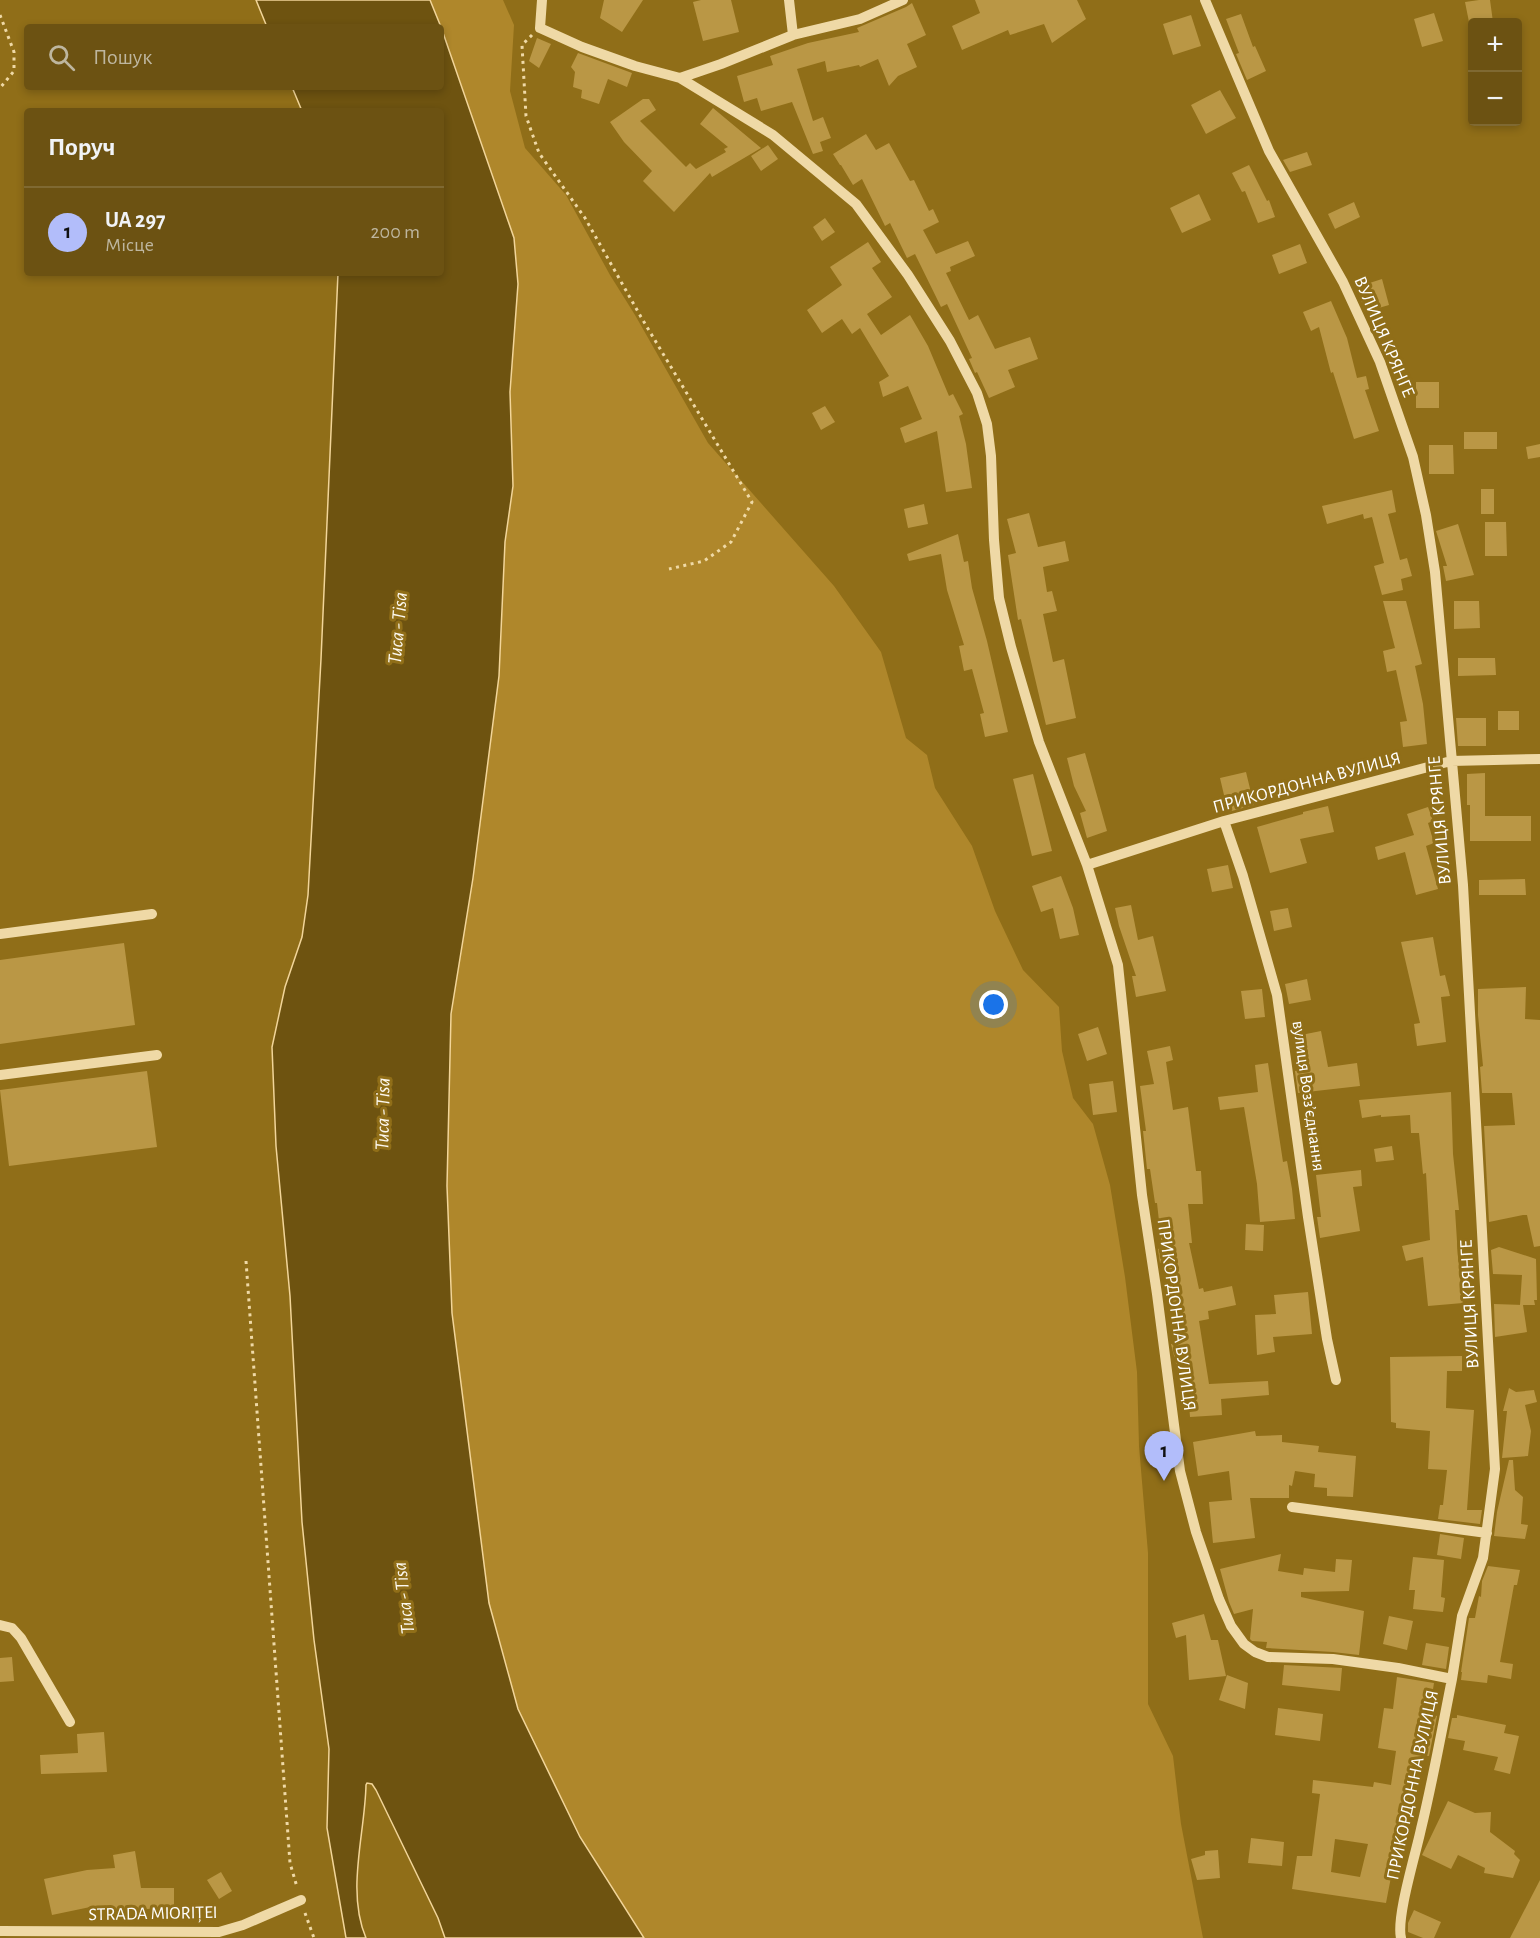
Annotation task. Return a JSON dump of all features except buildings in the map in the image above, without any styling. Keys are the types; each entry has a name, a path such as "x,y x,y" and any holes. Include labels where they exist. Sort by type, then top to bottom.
{"street":[{"path":"540,28 542,0"},
{"path":"789,0 792,35"},
{"path":"680,78 792,35 860,19 903,0"},
{"name":"ВУЛИЦЯ КРЯНГЕ","path":"1205,0 1269,151 1343,282 1380,362 1413,457 1435,572 1464,897 1495,1469 1483,1558 1462,1616 1452,1679"},
{"name":"ПРИКОРДОННА ВУЛИЦЯ","path":"540,28 582,47 635,66 680,78 772,135 856,204 908,274 950,342 977,393 987,424 991,456 999,598 1039,742 1087,865 1118,965 1142,1195 1158,1294 1180,1471 1196,1532 1223,1608 1231,1626 1244,1644 1268,1657 1333,1659 1398,1668 1452,1679 1422,1827 1402,1909 1399,1931 1401,1938"},
{"name":"ПРИКОРДОННА ВУЛИЦЯ","path":"1087,865 1224,821 1451,761 1540,759"},
{"name":"вулиця Воззʼєднання","path":"1224,821 1243,876 1277,995 1308,1217 1327,1339 1336,1380"},
{"path":"0,934 152,914"},
{"path":"0,1075 157,1055"},
{"path":"1292,1507 1487,1533"},
{"path":"0,1625 12,1628 21,1638 70,1722"},
{"name":"STRADA MIORIȚEI","path":"0,1931 219,1932 243,1925 301,1900"}],"path":[{"path":"0,15 14,52 14,71 0,88"},
{"path":"540,28 522,45 526,116 539,153 585,218 641,317 752,502 731,542 704,561 669,569"},
{"path":"246,1262 291,1863 314,1938"}],"shaded area":[{"path":"430,0 503,0 514,25 510,91 525,148 566,195 708,443 834,586 881,652 906,738 927,755 935,788 972,846 995,911 1023,970 1059,1007 1062,1051 1073,1098 1093,1124 1110,1185 1125,1277 1137,1372 1139,1446 1148,1553 1148,1704 1173,1756 1181,1824 1203,1938 644,1938 580,1837 518,1709 489,1603 452,1313 447,1186 451,1014 473,878 499,676 505,542 513,486 510,392 518,284 514,238 444,37 444,24 439,24"}],"water":[{"path":"256,0 430,0 440,24 266,24"},
{"name":"Тиса - Tisa","path":"444,36 514,238 518,284 510,392 513,486 505,542 499,676 473,878 451,1014 447,1186 452,1313 489,1603 518,1709 580,1837 644,1938 445,1938 438,1918 376,1790 372,1784 367,1783 357,1882 360,1920 366,1938 346,1938 327,1828 329,1749 314,1640 302,1522 290,1296 276,1146 272,1047 285,987 302,937 308,895 338,276 444,276 444,108 301,108 293,90 444,90"}],"place":[{"name":"UA 297","path":"1164,1481"}]}
